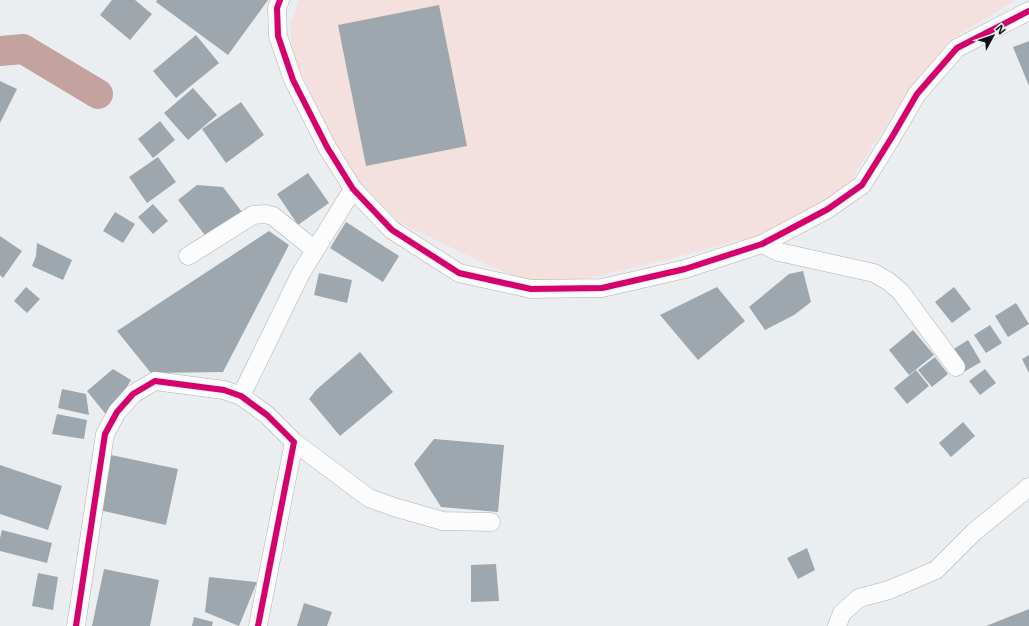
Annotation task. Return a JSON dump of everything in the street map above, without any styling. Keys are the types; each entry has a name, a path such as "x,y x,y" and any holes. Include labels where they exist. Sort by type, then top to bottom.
{"street":[{"path":"280,0 277,8 278,36 293,80 327,147 353,189 392,230 459,273 531,288 602,288 685,269 762,244 828,210 862,185 892,137 916,94 957,48 1029,11"},
{"path":"241,396 301,273 353,189"},
{"path":"188,256 253,215 264,214 273,216 314,250"},
{"path":"762,244 780,252 874,273 888,281 901,292 956,367"},
{"path":"76,626 105,434 117,412 133,394 155,382 224,390 241,396 267,415 294,442 369,498 443,521 491,522"},
{"path":"258,626 294,442"},
{"path":"837,626 842,613 859,598 888,590 936,570 974,532 1029,487"}],"shaded area":[{"path":"299,0 1016,0 950,40 908,94 851,181 819,206 765,234 600,276 541,285 489,266 399,222 357,179 335,143 293,56 290,26"}],"building":[{"path":"112,0 135,0 152,14 130,40 100,15"},
{"path":"157,0 268,0 228,55 156,2"},
{"path":"439,5 467,146 366,166 338,25"},
{"path":"196,35 219,63 176,98 153,71"},
{"path":"1029,41 1029,86 1013,47"},
{"path":"0,81 17,89 0,123"},
{"path":"193,88 217,115 188,140 164,113"},
{"path":"241,102 264,135 226,163 202,129"},
{"path":"160,121 175,140 153,158 138,139"},
{"path":"158,157 176,182 147,203 129,177"},
{"path":"308,173 329,203 298,225 277,194"},
{"path":"197,185 223,187 242,212 207,238 178,200"},
{"path":"153,204 168,221 153,234 138,217"},
{"path":"115,212 135,224 123,243 103,231"},
{"path":"346,222 399,256 383,282 330,248"},
{"path":"269,231 289,245 223,372 151,373 117,331"},
{"path":"0,236 22,251 3,278 0,275"},
{"path":"37,243 72,260 63,280 32,266 36,256"},
{"path":"803,271 811,302 794,315 765,330 749,307 789,274"},
{"path":"319,273 352,280 347,303 314,295"},
{"path":"26,287 40,299 27,313 14,301"},
{"path":"717,287 745,321 698,360 660,315"},
{"path":"954,287 971,309 952,323 935,302"},
{"path":"1016,303 1029,324 1008,337 995,316"},
{"path":"990,325 1002,343 986,353 974,335"},
{"path":"913,330 934,355 909,375 889,350"},
{"path":"968,340 981,362 962,373 949,352"},
{"path":"360,352 393,392 340,436 309,399 316,390"},
{"path":"1029,355 1029,373 1022,359"},
{"path":"935,357 948,374 932,387 918,370"},
{"path":"113,369 131,380 108,417 87,391"},
{"path":"985,369 996,383 980,395 969,381"},
{"path":"916,370 929,386 907,404 894,388"},
{"path":"62,389 86,394 89,415 58,408"},
{"path":"57,414 87,420 84,439 52,434"},
{"path":"963,422 975,436 951,457 939,443"},
{"path":"434,439 504,445 498,512 441,507 414,464"},
{"path":"111,455 178,469 166,525 99,510"},
{"path":"0,465 62,486 48,530 0,514"},
{"path":"2,530 52,543 47,563 0,551 0,538"},
{"path":"807,548 815,570 798,579 787,558"},
{"path":"496,564 499,601 471,602 471,565"},
{"path":"104,569 159,580 150,626 92,626"},
{"path":"38,573 58,577 53,610 32,606"},
{"path":"209,577 257,582 239,626 205,612"},
{"path":"304,603 332,612 327,626 297,626"},
{"path":"1029,609 1029,626 986,626"},
{"path":"194,617 213,622 212,626 192,626"}],"waterway":[{"path":"0,51 23,49 98,94"}],"cycle path":[{"path":"280,0 277,8 278,36 293,80 327,147 353,189 392,230 459,273 531,289 602,288 685,269 762,244 828,209 862,185 917,94 957,48 1029,11"},
{"path":"76,626 105,434 117,412 133,394 155,381 224,390 241,396 267,415 294,442 258,626"}]}
